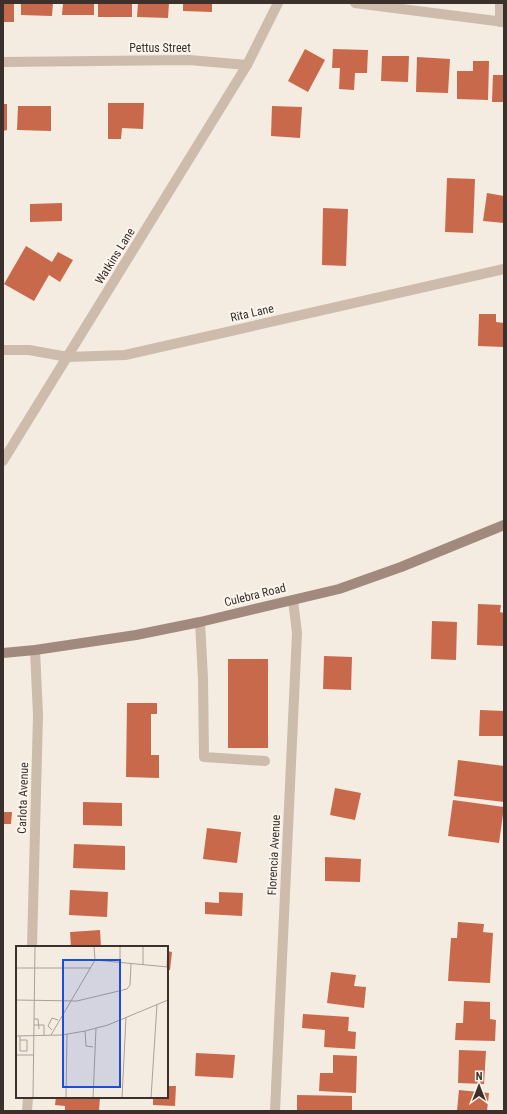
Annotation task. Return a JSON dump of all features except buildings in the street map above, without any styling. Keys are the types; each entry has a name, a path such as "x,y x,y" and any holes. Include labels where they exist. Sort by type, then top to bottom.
{"main road":[{"name":"Culebra Road","path":"3,653 35,650 136,635 200,622 293,600 346,586 401,567 504,525"}],"street":[{"path":"247,65 278,3"},
{"path":"355,3 502,22 500,3"},
{"name":"Pettus Street","path":"3,62 189,60 247,65"},
{"name":"Watkins Lane","path":"3,461 247,65"},
{"name":"Rita Lane","path":"3,350 29,350 68,357 125,355 504,269"},
{"name":"Florencia Avenue","path":"274,1111 297,633 293,600"},
{"path":"200,622 203,679 204,757 265,761"},
{"name":"Carlota Avenue","path":"32,946 38,715 35,650"},
{"path":"27,1111 28,1098"}]}
